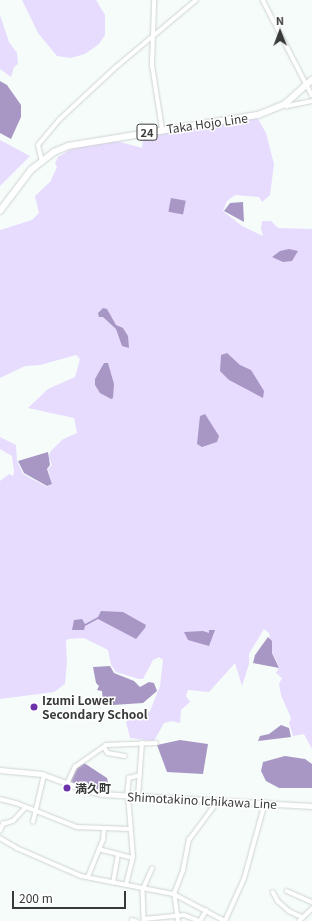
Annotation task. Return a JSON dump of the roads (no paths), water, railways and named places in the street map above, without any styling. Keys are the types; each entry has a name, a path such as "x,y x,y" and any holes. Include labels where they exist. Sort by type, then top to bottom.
{"main road":[{"name":"Taka Hojo Line","path":"0,211 19,183 42,161 54,152 83,142 246,118 285,104 312,80"},
{"name":"Shimotakino Ichikawa Line","path":"0,770 44,775 96,793 312,806"}],"street":[{"path":"154,0 152,65 162,130"},
{"path":"42,161 38,145 60,119 153,35 196,0"},
{"path":"263,0 312,95"},
{"path":"285,104 287,106 312,101"},
{"path":"138,796 142,743"},
{"path":"67,784 75,767 104,747 156,743"},
{"path":"104,747 108,754 125,756"},
{"path":"33,822 44,775"},
{"path":"126,885 132,858 128,796 129,778 140,775"},
{"path":"0,799 77,827 104,830 130,830"},
{"path":"178,921 174,894 183,870 188,840 218,801"},
{"path":"0,838 21,850 88,877 113,884 174,894 225,921 244,879 265,803"},
{"path":"0,831 3,824 13,821 25,808"},
{"path":"88,877 99,849 104,830"},
{"path":"99,849 132,858"},
{"path":"113,884 118,854"},
{"path":"152,869 143,889 144,920 178,915 200,921 206,911"},
{"path":"287,891 312,902"},
{"path":"273,892 278,901 289,912 301,919 312,909"}],"place":[{"name":"Izumi Lower Secondary School","path":"34,707"},
{"name":"満久町","path":"67,788"}]}
